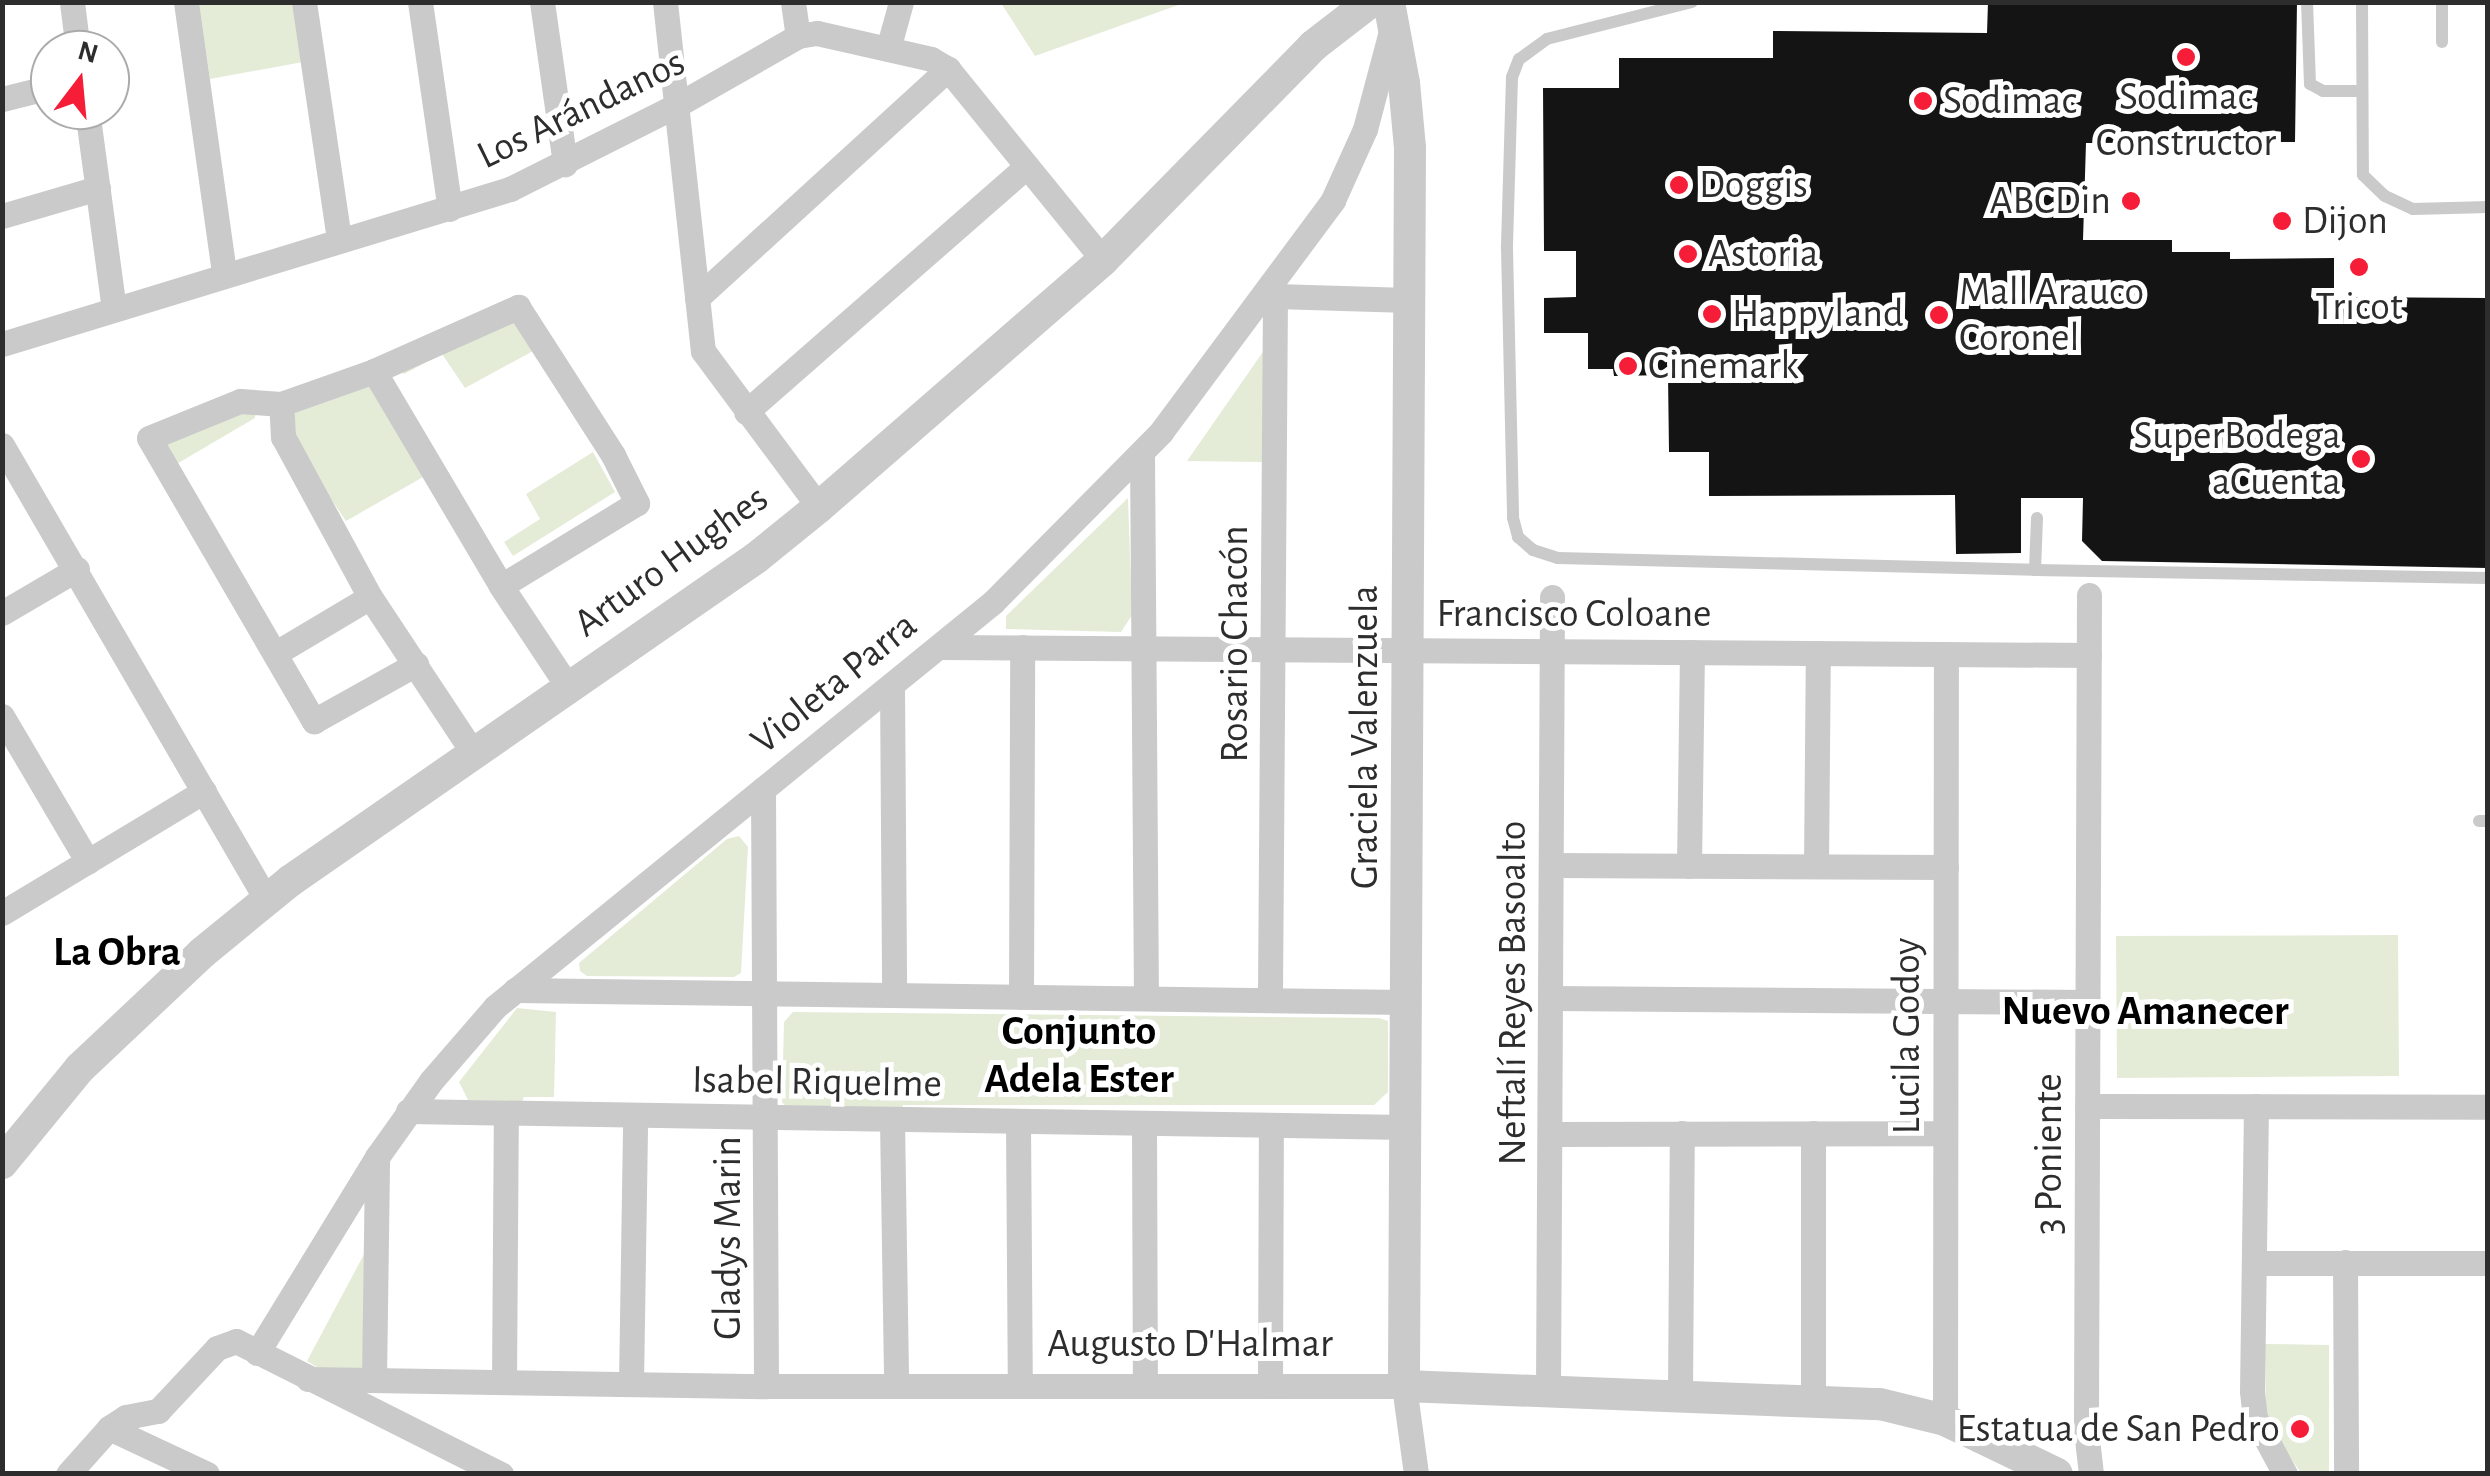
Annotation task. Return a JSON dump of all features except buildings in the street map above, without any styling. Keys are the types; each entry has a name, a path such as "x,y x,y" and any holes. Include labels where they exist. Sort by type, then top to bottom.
{"street":[{"path":"72,2 76,30"},
{"path":"186,2 224,274"},
{"path":"304,2 340,240"},
{"path":"420,2 450,210"},
{"path":"542,2 565,164"},
{"path":"665,2 703,352 819,507"},
{"path":"793,2 798,36 818,32 931,59 948,68 1103,260"},
{"path":"888,49 901,2"},
{"name":"Arturo Hughes","path":"2,1163 101,1046 266,899 756,558 1103,260 1313,46 1384,10"},
{"name":"Violeta Parra","path":"258,1353 377,1156 476,1027 514,990 940,647 1032,567 1142,454 1271,294 1347,174 1365,128 1384,10"},
{"name":"Graciela Valenzuela","path":"1384,10 1410,148 1404,1386 1416,1474"},
{"name":"Los Arándanos","path":"2,344 224,274 450,210 565,164 798,36"},
{"path":"697,298 948,68"},
{"path":"2,99 30,92"},
{"path":"90,130 114,309"},
{"path":"746,412 1027,166"},
{"path":"2,216 98,188"},
{"path":"1271,294 1409,300"},
{"name":"Rosario Chacón","path":"1270,1000 1271,294"},
{"path":"416,664 314,722 148,438 240,401 281,404 374,371 518,307 613,455 637,503 501,586"},
{"path":"374,371 501,586 568,687"},
{"path":"281,404 283,437 370,597 474,754"},
{"path":"2,445 266,899"},
{"path":"1142,454 1146,998"},
{"path":"2,612 77,569"},
{"name":"3 Poniente","path":"2089,595 2086,1430 2091,1474"},
{"name":"Neftalí Reyes Basoalto","path":"1548,1391 1552,596"},
{"path":"276,653 370,597"},
{"name":"Francisco Coloane","path":"940,647 2089,655"},
{"path":"1021,997 1022,647"},
{"path":"1689,866 1692,652"},
{"path":"1816,866 1818,653"},
{"name":"Lucila Godoy","path":"1945,1420 1946,654"},
{"path":"892,685 894,995"},
{"path":"2,716 88,862"},
{"name":"Gladys Marin","path":"763,789 766,1386"},
{"path":"2,913 204,791"},
{"path":"1551,865 1946,866"},
{"path":"514,990 1406,1002"},
{"path":"1550,998 2088,1002"},
{"path":"2087,1106 2488,1108"},
{"path":"2256,1106 2252,1391 2255,1418 2286,1474"},
{"name":"Isabel Riquelme","path":"408,1111 1405,1127"},
{"path":"504,1382 506,1114"},
{"path":"632,1384 634,1117"},
{"path":"892,1120 896,1386"},
{"path":"1018,1122 1020,1386"},
{"path":"1144,1124 1145,1386"},
{"path":"1270,1386 1271,1126"},
{"path":"1813,1133 1813,1399"},
{"path":"1550,1134 1943,1133"},
{"path":"1680,1394 1682,1134"},
{"path":"374,1380 377,1156"},
{"path":"2254,1262 2488,1263"},
{"path":"2345,1262 2346,1474"},
{"path":"146,1446 158,1411 217,1348 236,1342 501,1474"},
{"name":"Augusto D'Halmar","path":"308,1378 766,1386 1404,1386 1813,1399 1880,1404 1945,1420 2057,1474"},
{"path":"68,1474 109,1428 126,1417 158,1411"},
{"path":"109,1428 206,1474"}],"lane":[{"path":"1692,2 1548,39 1519,58 1512,77 1507,248 1513,518 1518,537 1534,550 1558,558 2488,578"},
{"path":"2307,2 2310,84 2323,91 2360,91"},
{"path":"2362,2 2363,175 2374,188 2414,208 2488,207"},
{"path":"2442,2 2442,42"},
{"path":"2035,570 2037,518"}],"green space":[{"path":"199,3 294,3 303,62 210,79"},
{"path":"1001,3 1184,3 1035,56"},
{"path":"514,313 535,350 465,388 442,354 404,374 386,359"},
{"path":"1265,349 1262,462 1187,461"},
{"path":"363,381 375,390 423,477 346,521 287,435 295,402"},
{"path":"256,407 255,418 168,469 153,425"},
{"path":"593,452 615,492 513,556 504,542 540,519 526,494"},
{"path":"1128,498 1132,615 1121,632 1006,629 1006,616"},
{"path":"739,836 748,847 741,973 734,977 587,976 580,971 579,963 727,839"},
{"path":"2398,935 2399,1076 2117,1078 2116,936"},
{"path":"517,1008 556,1012 554,1097 524,1097 522,1102 468,1100 459,1082"},
{"path":"793,1012 1379,1018 1388,1021 1388,1092 1374,1105 903,1105 901,1113 793,1115 782,1102 784,1022"},
{"path":"369,1245 365,1374 318,1368 307,1361"},
{"path":"2265,1344 2329,1345 2329,1473 2301,1473 2266,1422"}],"place":[{"name":"Sodimac Constructor","path":"2186,57"},
{"name":"Sodimac","path":"1923,101"},
{"name":"Doggis","path":"1679,185"},
{"name":"ABCDin","path":"2131,201"},
{"name":"Dijon","path":"2282,221"},
{"name":"Astoria","path":"1688,254"},
{"name":"Tricot","path":"2359,267"},
{"name":"Happyland","path":"1712,314"},
{"name":"Mall Arauco Coronel","path":"1939,315"},
{"name":"Cinemark","path":"1628,366"},
{"name":"SuperBodega aCuenta","path":"2361,459"},
{"name":"Estatua de San Pedro","path":"2300,1429"}],"district":[{"name":"La Obra","path":"117,952"},
{"name":"Nuevo Amanecer","path":"2145,1011"},
{"name":"Conjunto Adela Ester","path":"1079,1055"}]}
